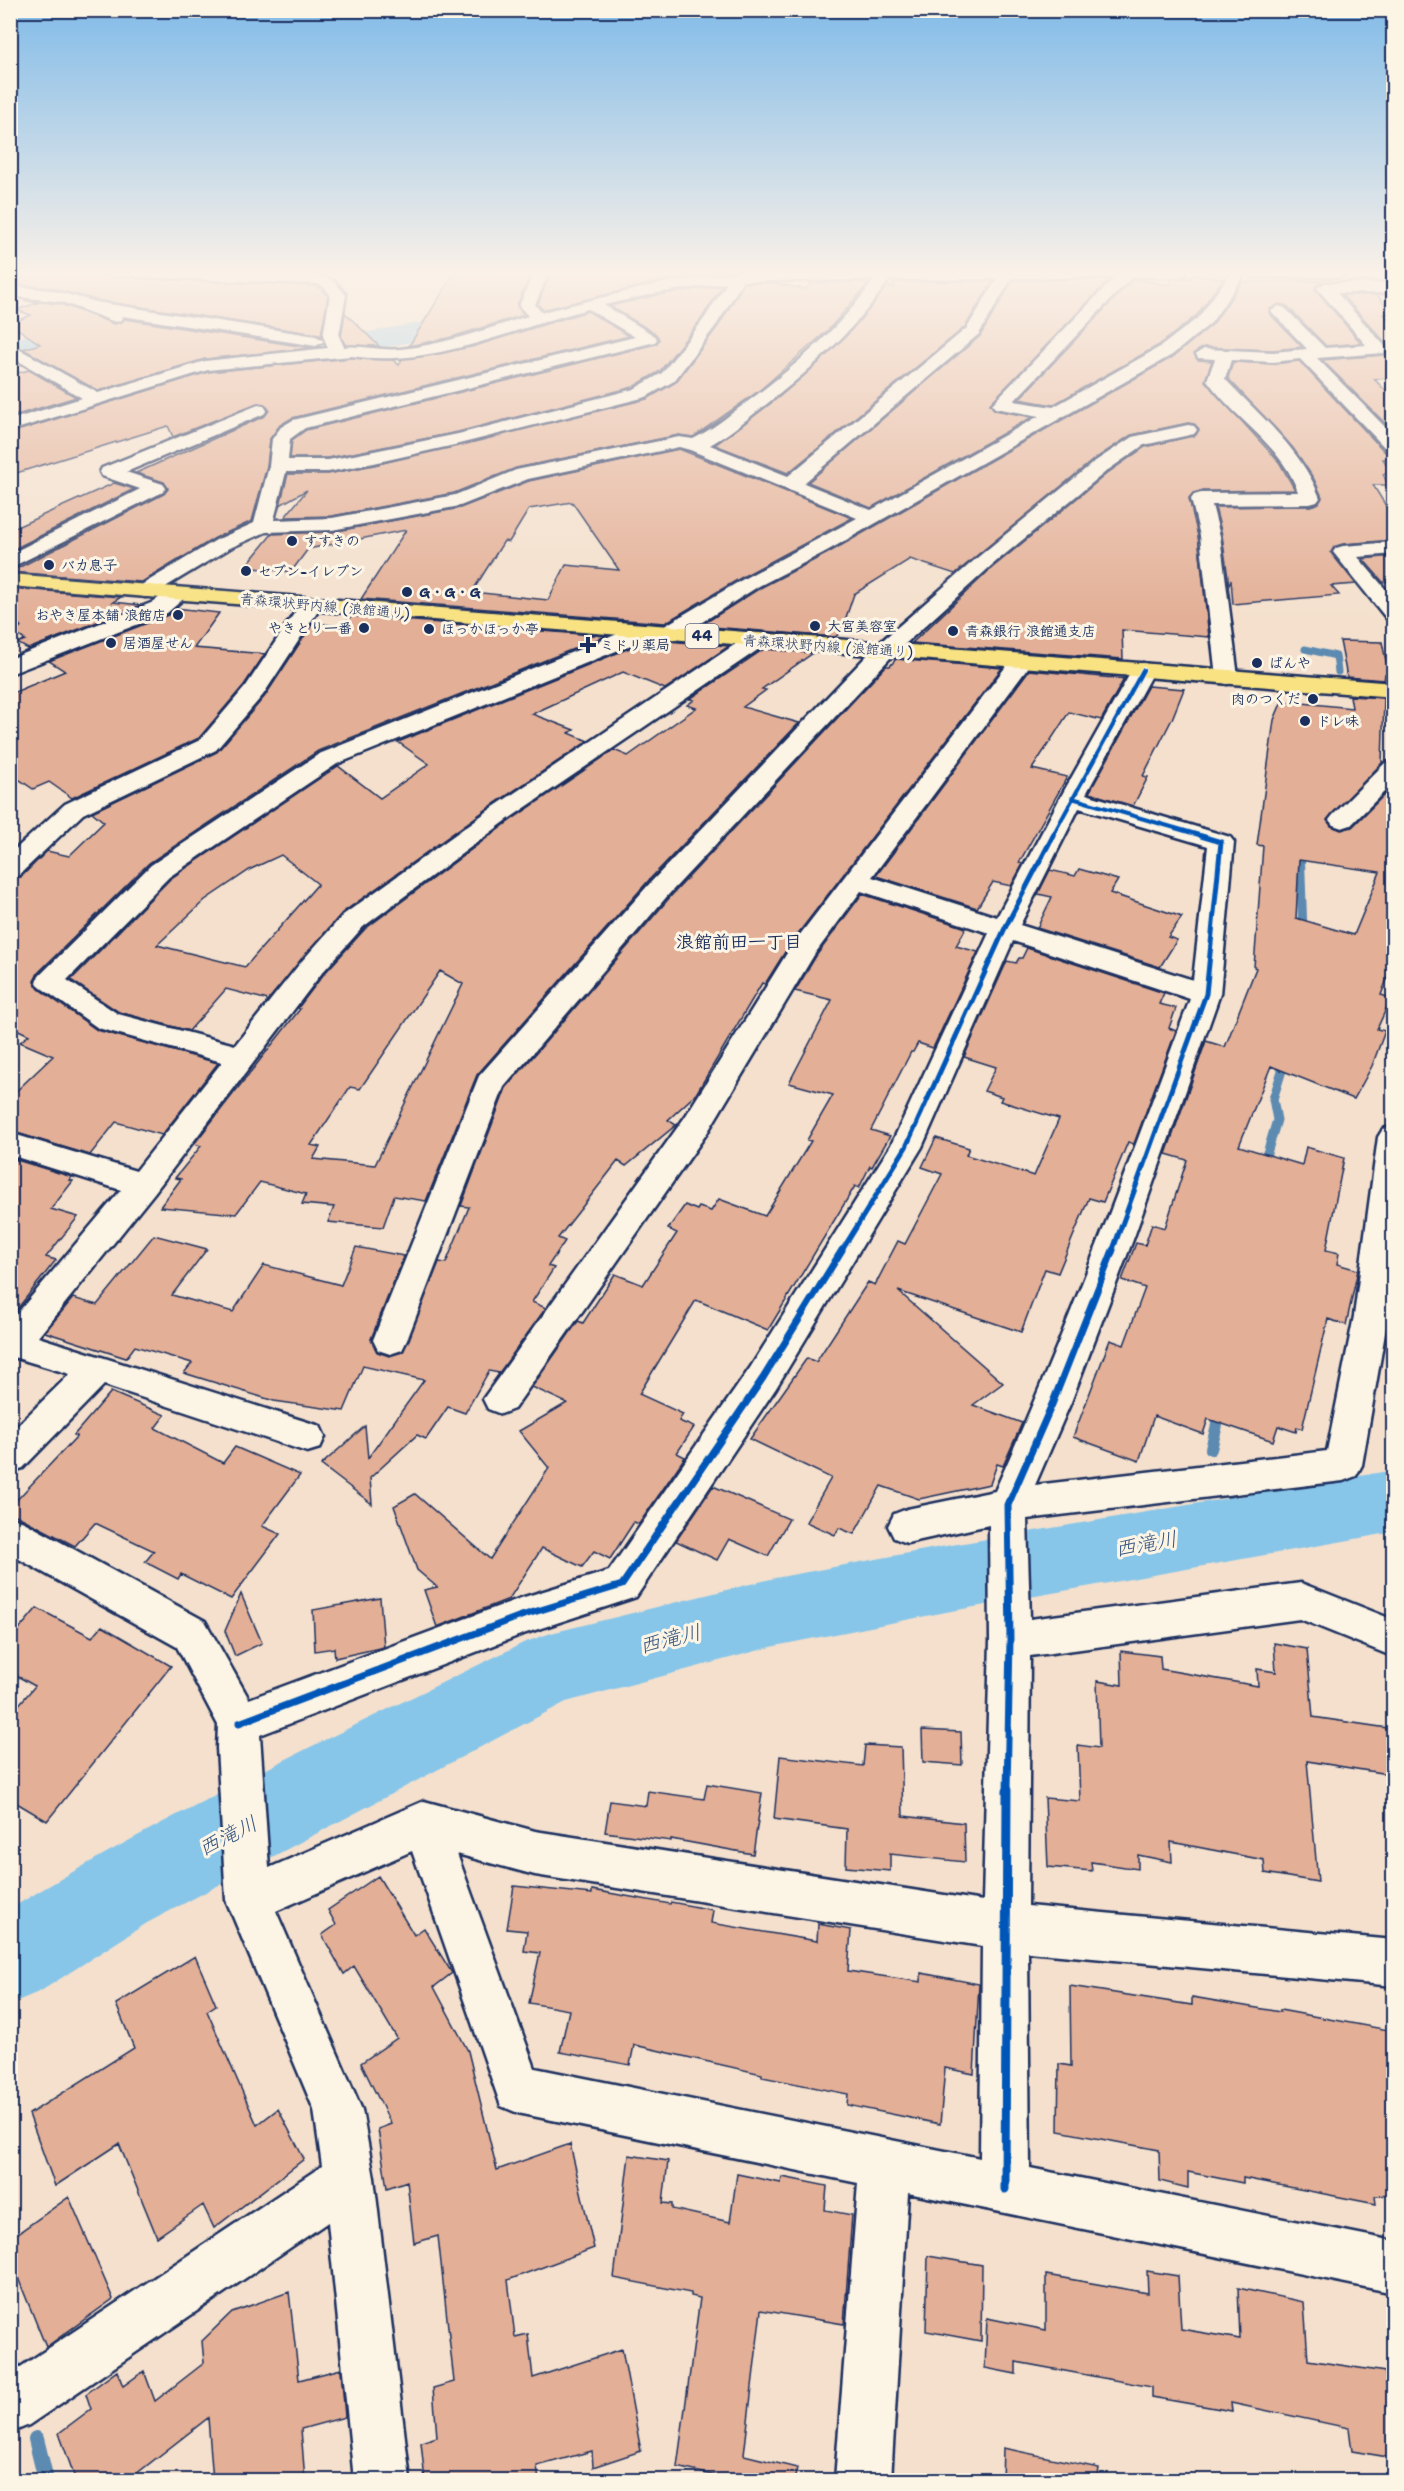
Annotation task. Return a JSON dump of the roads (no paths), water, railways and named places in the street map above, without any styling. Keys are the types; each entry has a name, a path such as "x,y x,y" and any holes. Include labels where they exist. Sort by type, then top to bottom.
{"main road":[{"name":"青森環状野内線 (浪館通り)","path":"10,580 1394,690"}],"street":[{"path":"77,388 97,400"},
{"path":"10,426 134,388"},
{"path":"395,388 403,399"},
{"path":"263,526 278,466 281,439 287,431 299,424 447,388"},
{"path":"278,466 328,466 374,457 491,431 640,393 648,388"},
{"path":"695,445 711,438 777,388"},
{"path":"791,484 905,388"},
{"path":"1016,388 1001,404 1055,413"},
{"path":"669,633 752,582 871,518 1099,388"},
{"path":"1223,388 1285,452 1302,476 1310,498 1201,499 1210,536 1227,677"},
{"path":"1343,388 1394,447"},
{"path":"10,562 156,488 109,472 258,410"},
{"path":"390,1340 490,1083 660,888 885,650 985,561 1101,466 1138,441 1188,430"},
{"path":"145,591 223,544 263,526 332,524 460,500 523,474 679,442 695,445 871,518"},
{"path":"1394,548 1343,552 1394,613"},
{"path":"10,666 159,608 178,594"},
{"path":"10,869 74,809 208,745 255,690 311,604"},
{"path":"242,1057 108,1021 50,981 160,871 328,759 623,640 637,631"},
{"path":"307,1437 12,1343 143,1185 311,968 353,921 501,813 757,640"},
{"path":"501,1399 696,1125 802,951 1022,661"},
{"path":"238,1723 521,1616 622,1585 763,1378 906,1147 1005,928 1072,798 1143,670"},
{"path":"1342,820 1394,768"},
{"path":"1005,2189 1008,1520 1118,1237 1206,994 1221,842 1072,798"},
{"path":"857,880 1206,994"},
{"path":"907,1526 1008,1520 1342,1465 1371,1316 1394,1137"},
{"path":"10,1144 143,1185"},
{"path":"10,1457 98,1369"},
{"path":"10,1534 191,1634 238,1723 239,1772 248,1887 338,2110 349,2178 382,2481"},
{"path":"1009,1624 1301,1600 1394,1639"},
{"path":"248,1887 424,1823 535,1853 1005,1928 1394,1963"},
{"path":"424,1823 518,2089 1394,2267"},
{"path":"863,2481 885,2163"},
{"path":"10,2406 349,2178"}],"waterway":[{"path":"1305,649 1336,656 1338,672"},
{"path":"1300,847 1303,933"},
{"path":"1266,1168 1267,1153 1277,1120 1273,1099 1286,1058"},
{"path":"1211,1449 1221,1409"},
{"path":"1232,1501 1246,1527"},
{"name":"西滝川","path":"10,1960 117,1893 551,1669 775,1612 946,1579 1394,1501"},
{"path":"10,2358 17,2379"},
{"path":"36,2439 46,2480"}],"place":[{"name":"すすきの","path":"292,541"},
{"name":"バカ息子","path":"49,565"},
{"name":"セブン-イレブン","path":"246,571"},
{"name":"G・G・G","path":"407,592"},
{"name":"おやき屋本舗 浪館店","path":"178,615"},
{"name":"大宮美容室","path":"815,626"},
{"name":"やきとり一番","path":"364,628"},
{"name":"ほっかほっか亭","path":"429,629"},
{"name":"青森銀行 浪館通支店","path":"953,631"},
{"name":"居酒屋せん","path":"111,643"},
{"name":"ミドリ薬局","path":"588,645"},
{"name":"ばんや","path":"1257,663"},
{"name":"肉のつくだ","path":"1313,699"},
{"name":"ドレ味","path":"1305,721"}],"district":[{"name":"浪館前田一丁目","path":"739,942"}]}
